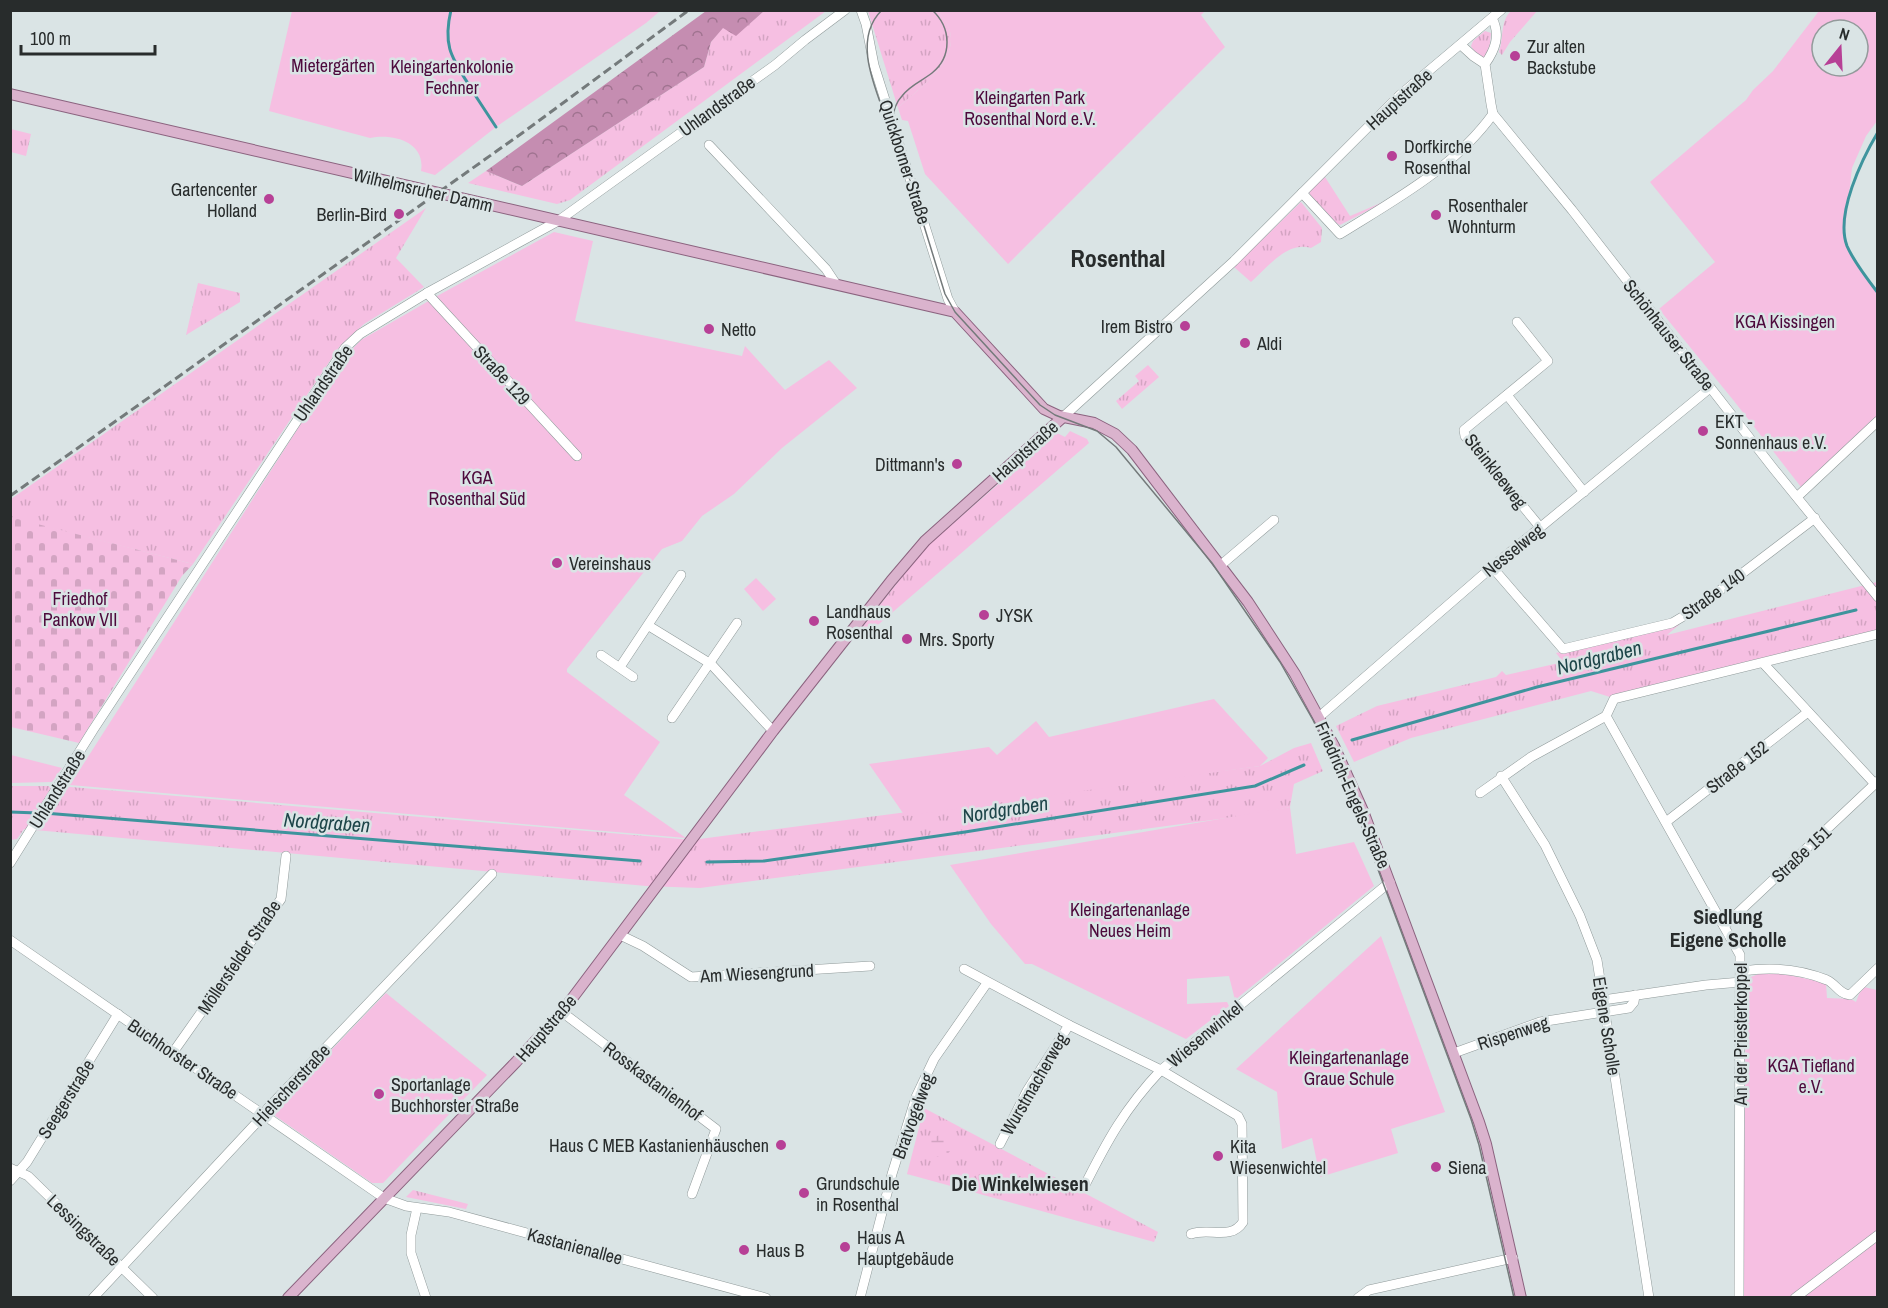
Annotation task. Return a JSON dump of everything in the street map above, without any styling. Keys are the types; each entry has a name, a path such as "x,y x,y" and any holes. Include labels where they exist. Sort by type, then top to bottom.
{"main road":[{"name":"Wilhelmsruher Damm","path":"10,94 955,312"},
{"path":"955,312 1044,409 1063,417"},
{"name":"Friedrich-Engels-Straße","path":"1063,417 1091,422 1108,430 1124,442 1151,473 1248,602 1279,648 1319,717 1354,790 1390,882 1486,1144 1521,1298"},
{"name":"Hauptstraße","path":"288,1298 562,1012 773,731 925,541 1063,417"}],"street":[{"name":"Uhlandstraße","path":"10,863 93,730 333,362 345,348 360,334 427,293 558,221 775,65 800,43 845,10"},
{"name":"Quickborner Straße","path":"861,10 867,28 872,58 900,148 948,299 955,312"},
{"name":"Hauptstraße","path":"1063,417 1234,261 1400,95 1501,10"},
{"path":"1461,45 1485,67 1492,54 1497,35 1497,26 1492,18"},
{"name":"Schönhauser Straße","path":"1485,67 1493,114 1572,210 1710,388 1878,597"},
{"path":"1302,193 1340,234 1437,172 1478,135 1493,114"},
{"path":"709,145 826,269 836,284"},
{"name":"Straße 129","path":"427,293 577,456"},
{"name":"Steinkleeweg","path":"1517,322 1548,361 1466,426 1464,430 1465,436 1540,527"},
{"name":"Nesselweg","path":"1319,717 1492,567 1710,388"},
{"path":"1507,394 1584,492"},
{"path":"1797,497 1878,422"},
{"name":"Straße 140","path":"1492,567 1563,649 1672,623 1815,518"},
{"path":"1221,565 1274,520"},
{"path":"620,667 681,575"},
{"path":"672,718 737,624"},
{"path":"649,626 711,664 773,731"},
{"path":"1480,793 1501,776 1606,716 1614,699 1878,634"},
{"path":"601,656 633,677"},
{"path":"1763,663 1876,782"},
{"name":"Straße 152","path":"1666,822 1808,712"},
{"name":"An der Priesterkoppel","path":"1606,716 1740,955 1742,971 1739,1298"},
{"name":"Eigene Scholle","path":"1501,776 1545,845 1580,916 1597,960 1649,1298"},
{"name":"Straße 151","path":"1724,926 1876,782"},
{"name":"Möllersfelder Straße","path":"174,1052 281,899 286,856"},
{"name":"Hielscherstraße","path":"93,1298 263,1114 492,874"},
{"name":"Wiesenwinkel","path":"1191,1234 1200,1231 1227,1234 1236,1230 1243,1222 1242,1124 1238,1116 1230,1110 1161,1070 1390,882"},
{"name":"Am Wiesengrund","path":"620,935 658,955 691,977 870,966"},
{"name":"Buchhorster Straße","path":"10,940 384,1198"},
{"path":"1742,971 1773,968 1817,977 1829,981 1844,994 1850,995 1878,968"},
{"name":"Wurstmacherweg","path":"964,969 1161,1070"},
{"name":"Bratvogelweg","path":"860,1298 892,1174 916,1097 934,1059 987,982"},
{"name":"Rispenweg","path":"1603,1000 1741,982"},
{"name":"Rispenweg","path":"1454,1053 1540,1022 1629,1008 1634,1002 1635,995"},
{"name":"Rosskastanienhof","path":"562,1012 716,1129 692,1194"},
{"name":"Seegerstraße","path":"10,1181 118,1014"},
{"name":"Wurstmacherweg","path":"1000,1144 1027,1091 1069,1024"},
{"path":"1084,1187 1109,1137 1137,1095 1161,1070"},
{"name":"Lessingstraße","path":"15,1170 28,1176 153,1298"},
{"name":"Kastanienallee","path":"384,1198 406,1206 449,1212 766,1298"},
{"path":"417,1208 411,1235 411,1253 426,1298"},
{"path":"1795,1298 1878,1235"},
{"path":"1358,1298 1369,1290 1513,1258"}],"green space":[{"name":"Kleingartenkolonie Fechner","path":"292,10 660,11 496,127 435,175 421,171 418,153 406,142 388,137 370,138 269,111"},
{"path":"706,11 764,11 736,36 723,28 711,42 704,67 522,186 486,171"},
{"path":"764,11 826,11 570,200 557,204 468,183 486,171 522,186 704,67 711,42 723,27 736,35"},
{"path":"868,11 937,11 948,25 951,39 949,52 942,65 898,108"},
{"name":"Kleingarten Park Rosenthal Nord e.V.","path":"937,11 1205,11 1201,15 1225,47 1008,264 925,174 908,121 902,120 898,108 932,77 949,52 951,39 948,25"},
{"path":"1511,11 1537,11 1510,42 1502,55 1499,52 1505,20"},
{"name":"KGA Kissingen","path":"1819,11 1877,11 1877,121 1866,136 1852,168 1844,238 1849,253 1877,293 1877,417 1801,487 1659,309 1715,262 1650,182 1746,100 1773,71 1810,23 1810,78 1870,78 1870,18 1814,18"},
{"path":"1485,31 1491,33 1489,52 1483,58 1476,54 1471,46 1473,41"},
{"path":"11,129 31,134 26,156 11,152"},
{"path":"1325,177 1350,216 1388,200 1340,225 1310,195 1309,191"},
{"path":"1301,202 1322,228 1321,242 1311,248 1294,248 1286,252 1251,282 1234,267"},
{"path":"426,208 396,258 424,287 364,324 340,346 193,564 11,518 11,499"},
{"name":"KGA Rosenthal Süd","path":"554,232 593,241 575,321 742,356 745,346 785,390 829,360 857,388 782,448 734,494 702,516 682,541 662,549 567,669 567,672 660,742 624,795 686,838 70,785 341,361 361,340"},
{"path":"198,283 240,293 240,302 186,335"},
{"path":"1148,365 1159,377 1122,409 1116,401 1139,381 1135,376"},
{"path":"1070,431 1087,439 1089,443 879,624 857,634 925,548 1057,433 1065,437"},
{"name":"Friedhof Pankow VII","path":"10,517 193,564 182,576 79,743 11,727"},
{"path":"756,578 776,599 763,611 744,589"},
{"path":"1877,582 1877,632 1610,697 1591,691 1411,738 1354,762 1336,726 1377,706 1496,677 1502,671 1506,675 1563,662 1556,653 1680,624 1667,635"},
{"path":"1214,699 1268,758 1260,766 905,816 869,764 989,747 997,755 1036,721 1049,737"},
{"path":"1311,743 1323,771 1294,784 1290,807 1257,814 700,888 646,886 24,829 17,839 11,840 10,786 59,786 692,840 1260,766 1294,748"},
{"path":"11,755 62,768 52,782 11,783"},
{"name":"Kleingartenanlage Neues Heim","path":"1290,807 1296,854 1354,842 1374,886 1235,1000 1229,976 1187,979 1187,1004 1227,1002 1229,1006 1186,1039 1032,964 1025,964 991,924 950,865"},
{"name":"Kleingartenanlage Graue Schule","path":"1381,936 1445,1112 1391,1129 1398,1153 1320,1177 1312,1138 1282,1149 1277,1092 1236,1069"},
{"name":"KGA Tiefland e.V.","path":"1775,972 1826,984 1827,998 1851,999 1856,1002 1864,987 1877,990 1877,1232 1792,1297 1743,1298 1746,979 1761,973"},
{"name":"Sportanlage Buchhorster Straße","path":"386,993 487,1075 383,1183 372,1183 271,1113"},
{"path":"924,1108 1158,1232 1154,1242 907,1174"},
{"path":"940,1134 948,1139 951,1150 944,1158 935,1156 928,1149 930,1141"},
{"path":"413,1190 468,1204 466,1209 406,1197"},
{"path":"1877,1238 1877,1297 1799,1298"}],"waterway":[{"path":"451,10 448,34 451,53 472,90"},
{"path":"475,95 496,127"},
{"path":"1878,132 1852,187 1847,203 1844,233 1853,257 1878,293"},
{"name":"Nordgraben","path":"1352,740 1537,687 1856,610"},
{"name":"Nordgraben","path":"707,862 764,861 1255,786 1304,765"},
{"name":"Nordgraben","path":"10,812 38,813"},
{"name":"Nordgraben","path":"44,813 640,861"}],"tram line":[{"path":"882,10 873,23 868,37 867,52 869,67 889,127"},
{"path":"932,10 946,33 944,58 932,73 909,89 900,99 892,122 945,294 955,312 1040,405 1055,415 1097,431 1116,447 1212,563 1280,662 1313,720 1354,805 1471,1119 1514,1298"}],"railway":[{"path":"10,496 525,131 689,10"}],"place":[{"name":"Zur alten Backstube","path":"1515,56"},
{"name":"Dorfkirche Rosenthal","path":"1392,156"},
{"name":"Gartencenter Holland","path":"269,199"},
{"name":"Berlin-Bird","path":"399,214"},
{"name":"Rosenthaler Wohnturm","path":"1436,215"},
{"name":"Irem Bistro","path":"1185,326"},
{"name":"Netto","path":"709,329"},
{"name":"Aldi","path":"1245,343"},
{"name":"EKT - Sonnenhaus e.V.","path":"1703,431"},
{"name":"Dittmann's","path":"957,464"},
{"name":"Vereinshaus","path":"557,563"},
{"name":"JYSK","path":"984,615"},
{"name":"Landhaus Rosenthal","path":"814,621"},
{"name":"Mrs. Sporty","path":"907,639"},
{"name":"Sportanlage Buchhorster Straße","path":"379,1094"},
{"name":"Haus C MEB Kastanienhäuschen","path":"781,1145"},
{"name":"Kita Wiesenwichtel","path":"1218,1156"},
{"name":"Siena","path":"1436,1167"},
{"name":"Grundschule in Rosenthal","path":"804,1193"},
{"name":"Haus A Hauptgebäude","path":"845,1247"},
{"name":"Haus B","path":"744,1250"}],"district":[{"name":"Rosenthal","path":"1118,258"},
{"name":"Siedlung Eigene Scholle","path":"1728,928"},
{"name":"Die Winkelwiesen","path":"1020,1183"}],"park label":[{"name":"Mietergärten","path":"333,65"}]}
